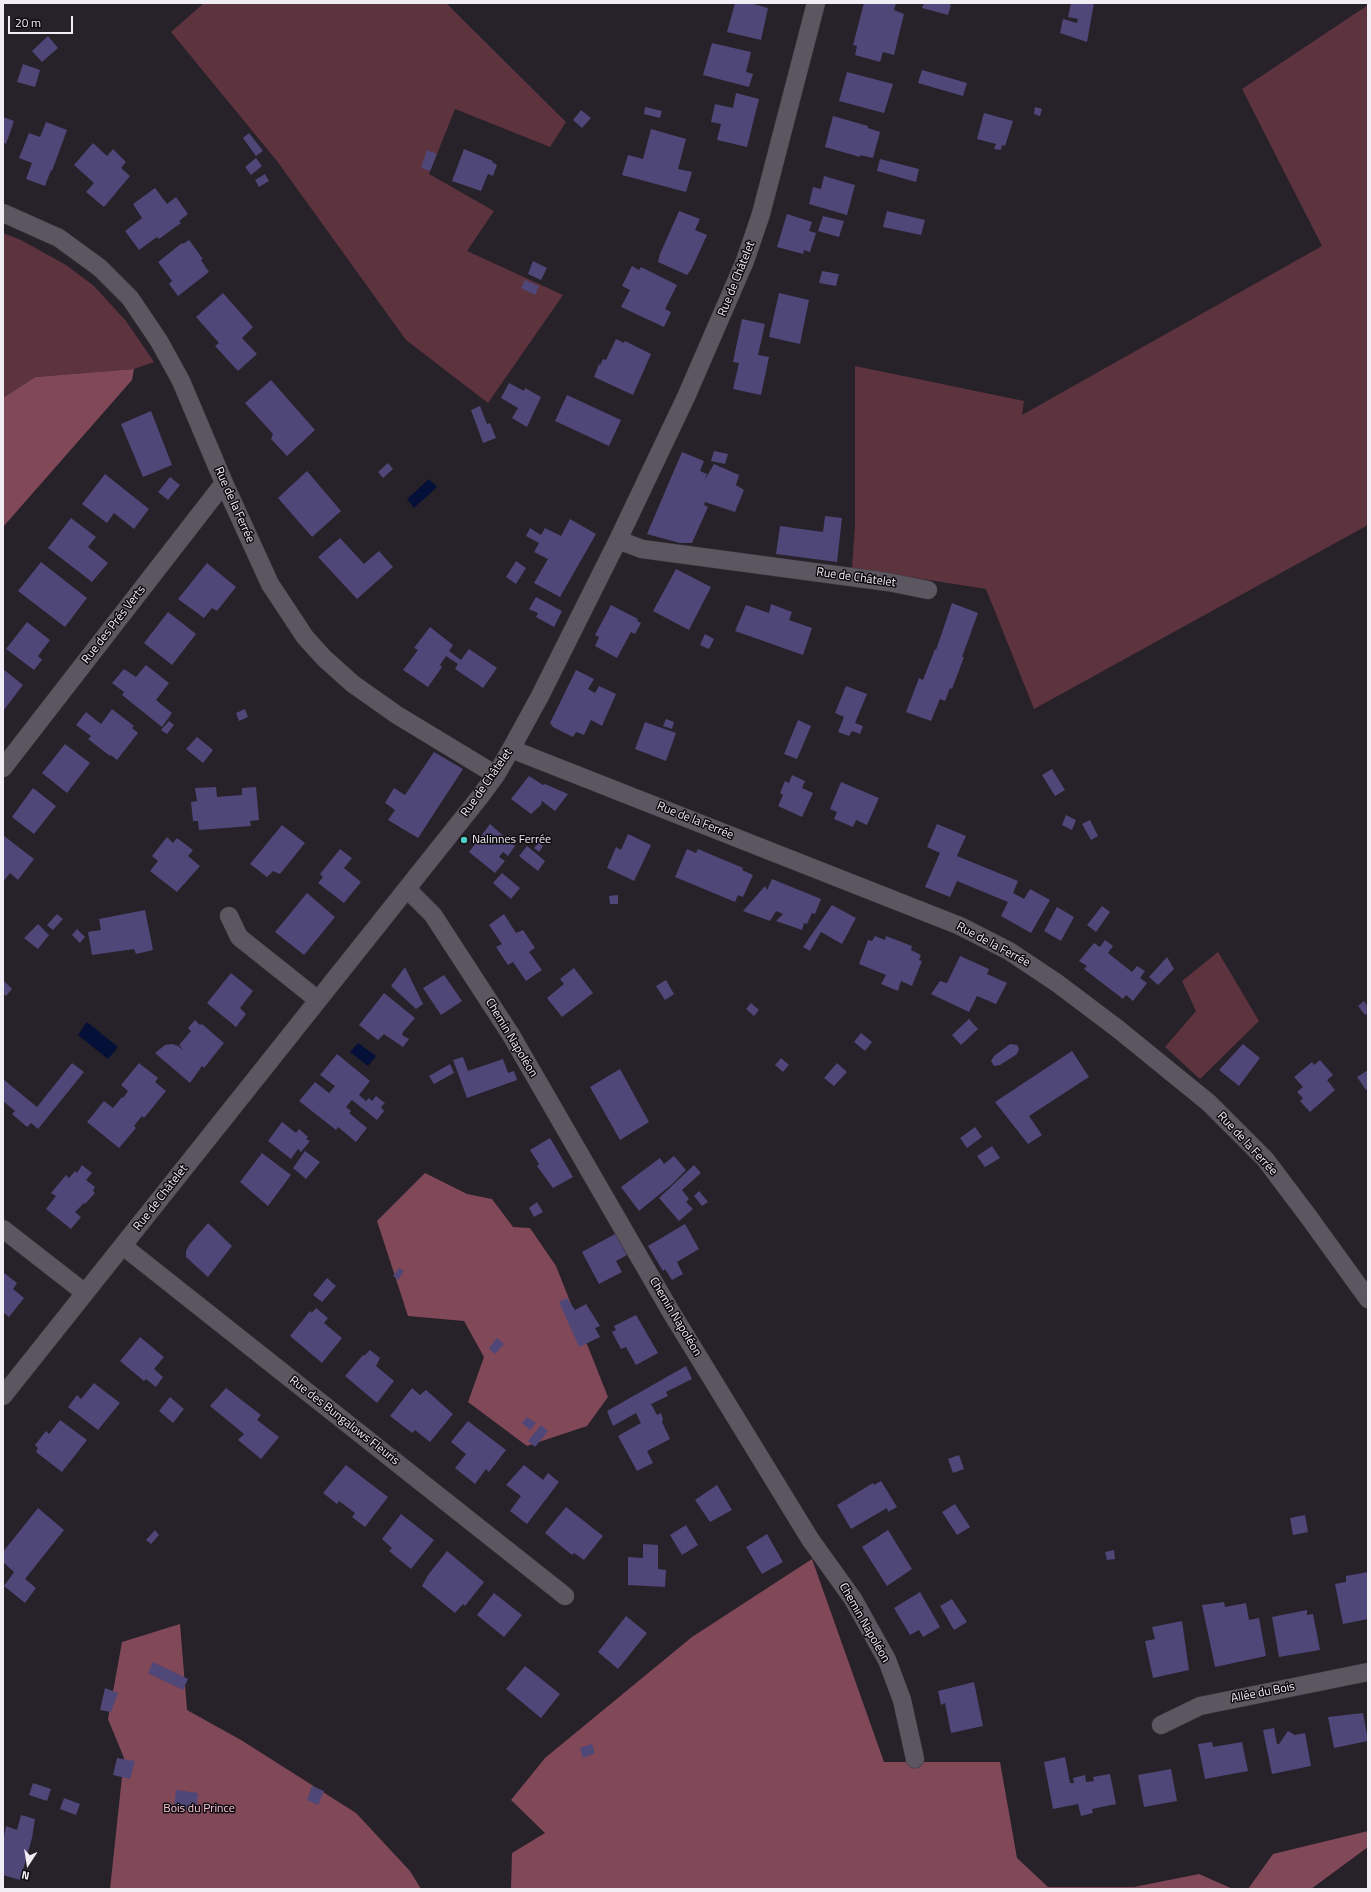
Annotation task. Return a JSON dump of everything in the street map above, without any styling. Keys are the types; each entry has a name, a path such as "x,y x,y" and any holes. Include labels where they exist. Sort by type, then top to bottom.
{"street":[{"name":"Rue de Châtelet","path":"3,1396 407,890 496,775 540,696 618,540 686,397 745,261 761,214 816,3"},
{"name":"Rue de la Ferrée","path":"3,213 59,238 100,268 130,298 159,341 181,382 224,483 270,584 301,632 324,658 353,684 397,715 496,775"},
{"name":"Rue des Prés Verts","path":"3,768 224,483"},
{"name":"Rue de Châtelet","path":"618,540 642,549 888,582 928,590"},
{"name":"Rue de la Ferrée","path":"511,749 953,924 1009,951 1057,983 1118,1028 1209,1103 1265,1159 1368,1299"},
{"name":"Chemin Napoléon","path":"407,890 433,915 511,1035 671,1312 810,1539 854,1599 887,1660 902,1700 915,1758"},
{"path":"229,916 239,937 318,1000"},
{"path":"3,1229 85,1293"},
{"name":"Rue des Bungalows Fleuris","path":"123,1246 565,1596"},
{"name":"Allée du Bois","path":"1161,1725 1200,1706 1368,1672"}],"shaded area":[{"path":"204,3 446,3 566,122 550,147 455,109 429,174 494,211 467,251 563,295 488,403 406,340 277,161 171,32"},
{"path":"1368,5 1368,525 1034,709 986,589 852,568 855,526 855,366 1024,401 1022,415 1322,246 1242,89"},
{"path":"3,233 21,240 66,265 94,286 126,321 154,362 134,369 35,377 3,398"},
{"path":"1218,952 1259,1021 1200,1079 1165,1047 1196,1011 1182,981"}],"green space":[{"path":"134,369 132,380 3,527 3,398 35,377"},
{"path":"425,1173 467,1194 492,1199 513,1227 530,1228 556,1266 608,1397 587,1426 527,1446 468,1402 484,1357 464,1321 408,1316 377,1221"},
{"path":"812,1559 884,1762 1000,1762 1017,1858 1048,1887 1134,1887 1199,1874 1233,1889 511,1889 512,1853 545,1833 511,1800 545,1758 692,1637"},
{"name":"Bois du Prince","path":"180,1624 187,1710 241,1740 356,1813 410,1871 421,1889 110,1889 124,1758 108,1719 122,1642"},
{"path":"1368,1831 1368,1847 1311,1889 1248,1889 1273,1854"}],"water":[{"path":"429,479 437,487 414,508 407,499"},
{"path":"87,1022 118,1047 108,1059 78,1035"},
{"path":"358,1043 376,1056 368,1066 350,1052"}],"building":[{"path":"735,3 750,3 768,8 761,40 727,32"},
{"path":"864,3 896,3 894,10 904,14 894,55 883,52 880,62 855,55 857,46 853,45"},
{"path":"924,3 947,3 951,5 948,15 922,8"},
{"path":"1071,3 1094,3 1087,42 1060,33 1063,19 1077,23 1078,19 1068,17"},
{"path":"48,36 58,48 42,62 32,51"},
{"path":"712,43 751,52 746,72 753,74 749,87 703,75"},
{"path":"23,64 40,70 35,87 17,82"},
{"path":"922,70 967,83 963,96 918,83"},
{"path":"847,72 893,84 884,113 839,101"},
{"path":"736,93 759,99 747,147 717,140 721,124 711,122 715,104 733,108"},
{"path":"645,107 662,111 660,118 644,114"},
{"path":"1035,107 1042,109 1040,116 1034,114"},
{"path":"581,110 591,118 582,128 573,120"},
{"path":"984,113 1013,121 1005,146 1002,145 1001,150 994,149 996,144 977,139"},
{"path":"833,116 868,126 868,128 880,132 873,158 860,155 860,157 825,147"},
{"path":"3,117 14,121 6,144 3,142"},
{"path":"46,122 67,130 45,186 26,179 32,163 19,158 29,133 40,137"},
{"path":"651,129 686,139 678,169 692,172 686,192 622,175 628,155 643,159"},
{"path":"249,133 263,151 256,156 243,138"},
{"path":"93,143 107,156 113,149 126,162 121,168 130,176 104,207 86,192 94,183 74,165"},
{"path":"464,149 493,161 492,162 497,165 493,176 488,174 481,191 452,181"},
{"path":"427,150 437,154 430,171 421,168"},
{"path":"256,158 262,166 251,175 245,167"},
{"path":"880,159 919,169 916,182 877,171"},
{"path":"265,174 269,181 259,187 255,180"},
{"path":"824,176 855,185 847,215 809,204 813,187 821,189"},
{"path":"155,188 167,204 176,197 188,214 179,221 181,223 159,239 157,237 139,250 125,231 142,218 133,204"},
{"path":"679,211 700,219 695,230 707,235 692,268 687,275 658,262"},
{"path":"887,211 925,220 921,235 883,227"},
{"path":"787,214 812,222 809,231 816,233 810,252 804,250 803,254 777,247"},
{"path":"823,216 844,221 839,237 818,231"},
{"path":"189,240 203,259 201,260 209,272 178,296 169,284 172,281 158,262 182,243 183,244"},
{"path":"533,261 547,268 541,280 528,274"},
{"path":"632,266 639,270 641,267 677,285 665,309 671,312 664,327 621,307 630,290 622,286"},
{"path":"822,271 839,274 836,286 819,283"},
{"path":"525,280 539,286 535,295 521,288"},
{"path":"223,293 253,327 242,338 257,354 238,371 215,346 219,343 196,317"},
{"path":"779,293 809,300 800,344 769,337"},
{"path":"742,319 765,324 758,355 769,357 761,395 733,389 739,363 733,362"},
{"path":"616,339 624,343 625,341 651,354 633,395 594,377 599,364 600,365 603,359 606,360"},
{"path":"271,380 315,430 287,456 271,439 273,434 245,403"},
{"path":"509,383 524,391 525,388 541,397 527,427 512,418 518,408 501,398"},
{"path":"567,395 621,420 609,446 555,421"},
{"path":"480,406 487,424 490,423 496,438 483,443 471,410"},
{"path":"151,411 172,465 143,477 121,424"},
{"path":"714,451 728,454 725,464 711,461"},
{"path":"682,452 704,461 700,471 707,474 704,481 714,464 739,475 736,485 744,490 735,512 705,502 704,505 708,507 692,543 680,543 647,534"},
{"path":"388,463 393,469 383,478 378,472"},
{"path":"307,471 341,511 312,537 278,498"},
{"path":"105,474 149,509 134,529 114,513 107,523 82,504"},
{"path":"170,477 180,485 168,500 158,492"},
{"path":"825,516 842,518 837,562 776,554 780,526 823,532"},
{"path":"71,518 96,537 88,547 108,563 92,582 48,548"},
{"path":"570,519 596,534 560,597 534,583 548,559 534,552 539,543 526,536 530,528 541,535 545,528 561,536"},
{"path":"340,538 364,564 379,551 393,567 357,599 318,557"},
{"path":"516,561 526,568 516,584 506,577"},
{"path":"41,562 87,598 65,627 18,591"},
{"path":"207,563 236,587 217,611 212,608 204,618 178,599"},
{"path":"676,569 711,587 689,630 653,611"},
{"path":"536,597 562,611 554,627 536,617 538,613 529,609"},
{"path":"952,603 978,613 952,689 950,688 945,701 940,699 931,721 906,712 919,678 923,680 935,649 936,650"},
{"path":"771,604 792,612 789,620 812,628 803,655 735,631 746,605 769,613"},
{"path":"611,605 638,619 637,621 641,623 635,634 631,632 617,658 595,646 599,637 595,635"},
{"path":"168,612 196,634 172,665 144,643"},
{"path":"27,622 50,640 38,656 42,660 34,670 6,649"},
{"path":"430,627 453,645 449,651 461,660 469,649 497,668 483,688 455,669 458,664 446,656 440,665 442,667 428,687 403,670 418,650 414,648"},
{"path":"705,634 714,639 709,649 700,645"},
{"path":"146,665 169,683 156,700 172,713 162,727 122,695 124,692 112,683 124,669 136,677"},
{"path":"3,669 23,685 3,711"},
{"path":"576,670 594,679 588,689 595,693 599,686 616,694 602,726 591,720 584,735 576,732 573,737 553,727 550,723"},
{"path":"846,686 867,694 855,723 863,726 860,734 852,731 849,736 838,732 844,717 835,713"},
{"path":"112,709 134,726 132,728 138,733 117,760 88,739 91,736 76,725 86,712 101,724"},
{"path":"245,709 248,717 239,721 236,713"},
{"path":"666,719 674,722 672,729 663,726"},
{"path":"798,720 811,726 797,759 784,754"},
{"path":"169,721 174,725 167,734 161,730"},
{"path":"645,722 676,733 666,761 635,749"},
{"path":"197,737 213,750 203,763 186,749"},
{"path":"65,744 90,763 67,793 42,773"},
{"path":"434,752 463,769 418,838 388,820 395,810 385,803 394,788 405,795"},
{"path":"1052,769 1065,790 1055,796 1042,775"},
{"path":"792,775 805,781 802,788 813,793 802,817 778,806 783,795 780,793 785,781 789,783"},
{"path":"529,776 543,785 545,784 568,794 555,811 542,801 541,805 531,814 511,799"},
{"path":"841,782 879,798 867,825 856,820 853,827 834,819 837,812 830,809"},
{"path":"216,787 217,797 242,795 242,788 256,787 259,820 250,821 251,826 199,830 198,821 193,821 191,802 197,801 195,788"},
{"path":"33,788 56,806 34,834 12,817"},
{"path":"1066,815 1076,820 1072,830 1062,825"},
{"path":"1090,820 1098,836 1091,840 1082,824"},
{"path":"490,824 515,846 508,856 503,852 499,857 505,861 495,873 469,852"},
{"path":"937,824 966,836 957,856 1018,881 1013,893 1024,899 1030,889 1050,900 1031,933 1001,916 1008,902 957,881 950,897 925,887 940,853 927,847"},
{"path":"282,825 305,843 280,874 273,871 267,877 250,864"},
{"path":"628,834 651,845 634,881 607,868 616,847 621,850"},
{"path":"4,836 34,859 18,880 10,873 3,882"},
{"path":"167,837 173,843 177,838 193,850 188,856 200,866 177,892 150,871 158,861 152,856"},
{"path":"539,842 543,846 539,852 534,848"},
{"path":"527,846 545,861 538,871 519,856"},
{"path":"340,849 352,858 344,868 361,882 344,903 318,883 323,877 320,874"},
{"path":"687,849 696,853 698,849 743,868 742,870 753,875 743,897 738,895 735,902 675,877"},
{"path":"502,873 520,888 511,899 493,883"},
{"path":"772,879 821,899 815,914 812,913 807,924 804,923 802,930 776,921 783,914 776,911 770,921 743,911 765,886 767,890"},
{"path":"307,893 335,917 304,955 275,932"},
{"path":"618,895 618,904 610,904 609,896"},
{"path":"832,905 856,918 842,944 821,932 810,951 803,947"},
{"path":"1102,906 1110,912 1096,932 1087,925"},
{"path":"1057,907 1074,917 1061,941 1044,931"},
{"path":"145,910 153,950 136,954 134,949 92,955 88,932 101,930 99,919"},
{"path":"57,914 63,919 53,930 47,925"},
{"path":"504,914 516,933 523,930 535,948 529,952 542,970 526,981 513,962 508,965 496,947 502,944 489,925"},
{"path":"38,924 49,935 38,949 24,938"},
{"path":"77,929 85,937 80,943 72,935"},
{"path":"875,936 885,940 886,936 912,946 911,950 921,955 919,960 922,961 912,986 901,981 898,991 881,984 886,975 859,964 868,940 872,941"},
{"path":"1105,940 1113,946 1108,953 1132,972 1137,966 1145,971 1140,978 1147,983 1133,1001 1126,995 1123,999 1084,969 1087,966 1079,961 1094,943 1100,947"},
{"path":"960,956 989,969 987,974 1007,983 996,1004 977,996 969,1012 931,994 940,981 947,983"},
{"path":"1167,957 1174,969 1158,985 1149,977"},
{"path":"405,967 423,1004 416,1009 391,986"},
{"path":"574,968 593,993 562,1017 547,998 564,984 560,979"},
{"path":"231,973 253,991 240,1008 246,1014 236,1027 207,1003"},
{"path":"444,975 462,1001 441,1015 423,988"},
{"path":"666,980 674,994 665,1000 656,986"},
{"path":"4,981 12,989 6,996 3,993"},
{"path":"384,993 415,1018 403,1032 402,1035 409,1039 403,1047 384,1034 378,1040 359,1025"},
{"path":"1364,1001 1368,1007 1368,1013 1365,1015 1358,1006"},
{"path":"751,1003 759,1010 754,1016 746,1009"},
{"path":"969,1019 978,1029 961,1045 952,1035"},
{"path":"195,1020 200,1025 202,1024 224,1043 204,1068 202,1066 190,1083 155,1053 165,1045 172,1044 178,1046 184,1051 179,1045 191,1031 188,1028"},
{"path":"861,1033 872,1042 865,1051 854,1042"},
{"path":"1010,1044 1017,1045 1019,1049 1017,1054 1000,1065 994,1066 991,1061 994,1056"},
{"path":"1243,1044 1260,1058 1239,1086 1219,1070"},
{"path":"1072,1051 1089,1077 1029,1116 1042,1135 1028,1144 995,1102"},
{"path":"337,1054 370,1081 359,1095 366,1101 369,1098 372,1101 376,1096 385,1103 381,1107 384,1111 377,1120 352,1100 346,1107 351,1111 349,1113 367,1128 356,1142 338,1127 336,1130 299,1101 315,1082 329,1093 335,1086 320,1075"},
{"path":"463,1057 468,1071 503,1059 508,1073 514,1071 517,1080 467,1098 453,1060"},
{"path":"781,1058 789,1065 783,1072 775,1065"},
{"path":"1320,1060 1333,1075 1327,1080 1335,1090 1310,1112 1300,1101 1303,1098 1297,1092 1303,1087 1294,1077 1312,1062 1314,1065"},
{"path":"72,1063 84,1072 38,1129 31,1123 27,1127 12,1114 15,1111 3,1101 3,1079 37,1107"},
{"path":"139,1063 158,1078 155,1082 166,1091 144,1118 142,1116 134,1126 136,1128 119,1148 87,1122 104,1101 113,1108 122,1097 123,1098 128,1091 121,1085"},
{"path":"837,1063 847,1072 834,1086 824,1078"},
{"path":"450,1064 454,1073 434,1084 429,1076"},
{"path":"620,1069 649,1122 620,1140 590,1087"},
{"path":"1368,1070 1368,1089 1366,1090 1357,1077"},
{"path":"282,1122 296,1133 299,1129 308,1137 306,1139 310,1141 301,1152 298,1149 291,1159 268,1141"},
{"path":"975,1127 982,1137 967,1148 960,1138"},
{"path":"550,1138 573,1177 553,1188 537,1166 539,1164 530,1150"},
{"path":"992,1146 1000,1158 985,1167 977,1156"},
{"path":"305,1151 320,1162 306,1179 293,1168"},
{"path":"262,1153 291,1175 268,1206 240,1182"},
{"path":"674,1156 686,1170 671,1185 639,1211 621,1187 660,1158 664,1164"},
{"path":"82,1165 92,1173 86,1180 95,1187 93,1191 95,1193 75,1212 81,1217 71,1229 46,1209 56,1196 51,1193 66,1175 69,1178 75,1171 77,1173"},
{"path":"694,1165 701,1173 682,1190 689,1199 686,1202 693,1209 679,1221 659,1198"},
{"path":"699,1191 708,1202 702,1206 694,1196"},
{"path":"537,1202 543,1212 534,1217 529,1208"},
{"path":"208,1223 232,1246 208,1277 186,1257 186,1251 189,1245"},
{"path":"685,1224 699,1249 677,1262 683,1274 672,1280 665,1269 663,1271 648,1246"},
{"path":"615,1234 627,1255 616,1261 622,1272 599,1284 582,1252"},
{"path":"399,1268 404,1271 398,1280 393,1276"},
{"path":"3,1272 17,1283 13,1289 24,1298 9,1317 3,1312"},
{"path":"327,1278 336,1286 322,1302 313,1295"},
{"path":"567,1298 575,1310 586,1304 600,1326 595,1328 600,1337 579,1347 559,1302"},
{"path":"316,1308 328,1318 324,1323 342,1338 322,1363 290,1336 310,1311 312,1313"},
{"path":"636,1315 658,1353 636,1365 626,1347 621,1349 612,1332 616,1330 614,1326"},
{"path":"140,1337 164,1357 154,1369 163,1377 156,1387 146,1379 144,1381 120,1361"},
{"path":"497,1338 504,1344 495,1354 489,1348"},
{"path":"370,1350 380,1358 376,1366 394,1381 377,1403 345,1376 363,1355 364,1356"},
{"path":"686,1366 692,1379 666,1392 668,1396 651,1404 657,1415 661,1413 663,1420 662,1422 670,1439 647,1451 653,1463 637,1471 618,1436 641,1423 636,1413 613,1426 607,1411"},
{"path":"94,1383 120,1403 98,1430 68,1407 77,1395 81,1399"},
{"path":"226,1388 261,1415 257,1420 279,1437 261,1459 238,1440 244,1434 210,1406"},
{"path":"412,1388 420,1395 426,1390 453,1414 430,1442 415,1430 412,1433 390,1416"},
{"path":"170,1397 184,1409 173,1423 159,1411"},
{"path":"527,1417 536,1423 530,1430 522,1423"},
{"path":"60,1420 87,1440 62,1472 36,1452 38,1448 35,1445 46,1431 49,1434"},
{"path":"468,1421 506,1450 489,1472 486,1469 475,1484 455,1468 466,1454 451,1442"},
{"path":"541,1425 548,1431 535,1447 528,1441"},
{"path":"959,1455 964,1469 953,1473 948,1459"},
{"path":"346,1465 388,1497 365,1527 352,1517 355,1513 339,1501 337,1504 323,1493"},
{"path":"524,1465 543,1480 548,1473 559,1482 527,1524 510,1511 521,1496 506,1485"},
{"path":"881,1481 897,1507 888,1512 887,1508 851,1529 837,1505 873,1483 874,1485"},
{"path":"717,1485 732,1510 710,1522 695,1500"},
{"path":"955,1504 970,1527 957,1535 942,1512"},
{"path":"566,1507 603,1536 584,1560 574,1553 572,1555 545,1533"},
{"path":"38,1508 64,1530 25,1579 36,1588 25,1603 4,1586 14,1572 3,1562 3,1552"},
{"path":"401,1514 434,1540 411,1569 389,1551 392,1548 382,1539"},
{"path":"1305,1515 1308,1532 1293,1535 1290,1518"},
{"path":"686,1525 698,1545 682,1555 670,1535"},
{"path":"155,1530 159,1535 151,1544 146,1540"},
{"path":"888,1530 912,1569 887,1586 862,1547"},
{"path":"767,1534 783,1562 762,1574 746,1547"},
{"path":"643,1544 658,1545 658,1569 666,1570 665,1587 628,1585 628,1557 643,1558"},
{"path":"1114,1550 1115,1559 1107,1560 1105,1552"},
{"path":"447,1551 484,1582 465,1606 463,1604 455,1613 422,1586 428,1575"},
{"path":"1368,1572 1368,1619 1343,1624 1335,1584 1346,1582 1346,1576"},
{"path":"920,1592 940,1627 923,1637 919,1630 910,1635 894,1608"},
{"path":"494,1593 522,1615 504,1637 477,1615"},
{"path":"952,1599 967,1622 954,1630 940,1606"},
{"path":"1224,1602 1225,1607 1246,1603 1249,1620 1259,1618 1266,1656 1215,1667 1202,1605"},
{"path":"1307,1610 1307,1615 1313,1614 1320,1650 1279,1657 1272,1617"},
{"path":"626,1616 647,1633 618,1669 598,1652"},
{"path":"1182,1621 1189,1670 1153,1678 1145,1641 1155,1639 1152,1627"},
{"path":"153,1662 188,1679 183,1690 148,1673"},
{"path":"525,1666 560,1694 541,1718 506,1689"},
{"path":"974,1682 983,1726 951,1733 945,1703 941,1705 938,1691"},
{"path":"105,1688 118,1693 111,1712 100,1710"},
{"path":"1363,1713 1368,1741 1334,1748 1328,1717"},
{"path":"1274,1728 1277,1744 1279,1744 1288,1731 1295,1735 1305,1733 1311,1766 1272,1774 1263,1730"},
{"path":"1212,1742 1213,1747 1242,1742 1248,1771 1205,1779 1198,1744"},
{"path":"592,1744 595,1753 583,1758 580,1748"},
{"path":"1065,1757 1070,1783 1074,1783 1073,1778 1085,1775 1086,1782 1094,1781 1093,1777 1110,1774 1116,1804 1092,1809 1093,1813 1081,1816 1078,1804 1053,1809 1044,1762"},
{"path":"117,1758 135,1761 130,1779 113,1775"},
{"path":"1171,1769 1177,1801 1144,1807 1138,1775"},
{"path":"33,1783 51,1789 47,1801 29,1795"},
{"path":"312,1786 324,1791 318,1805 307,1800"},
{"path":"176,1790 198,1793 196,1811 174,1809"},
{"path":"64,1798 80,1804 76,1815 60,1809"},
{"path":"21,1815 35,1819 32,1838 20,1880 3,1875 3,1842 6,1826 17,1830"}],"place":[{"name":"Nalinnes Ferrée","path":"464,840"}]}
